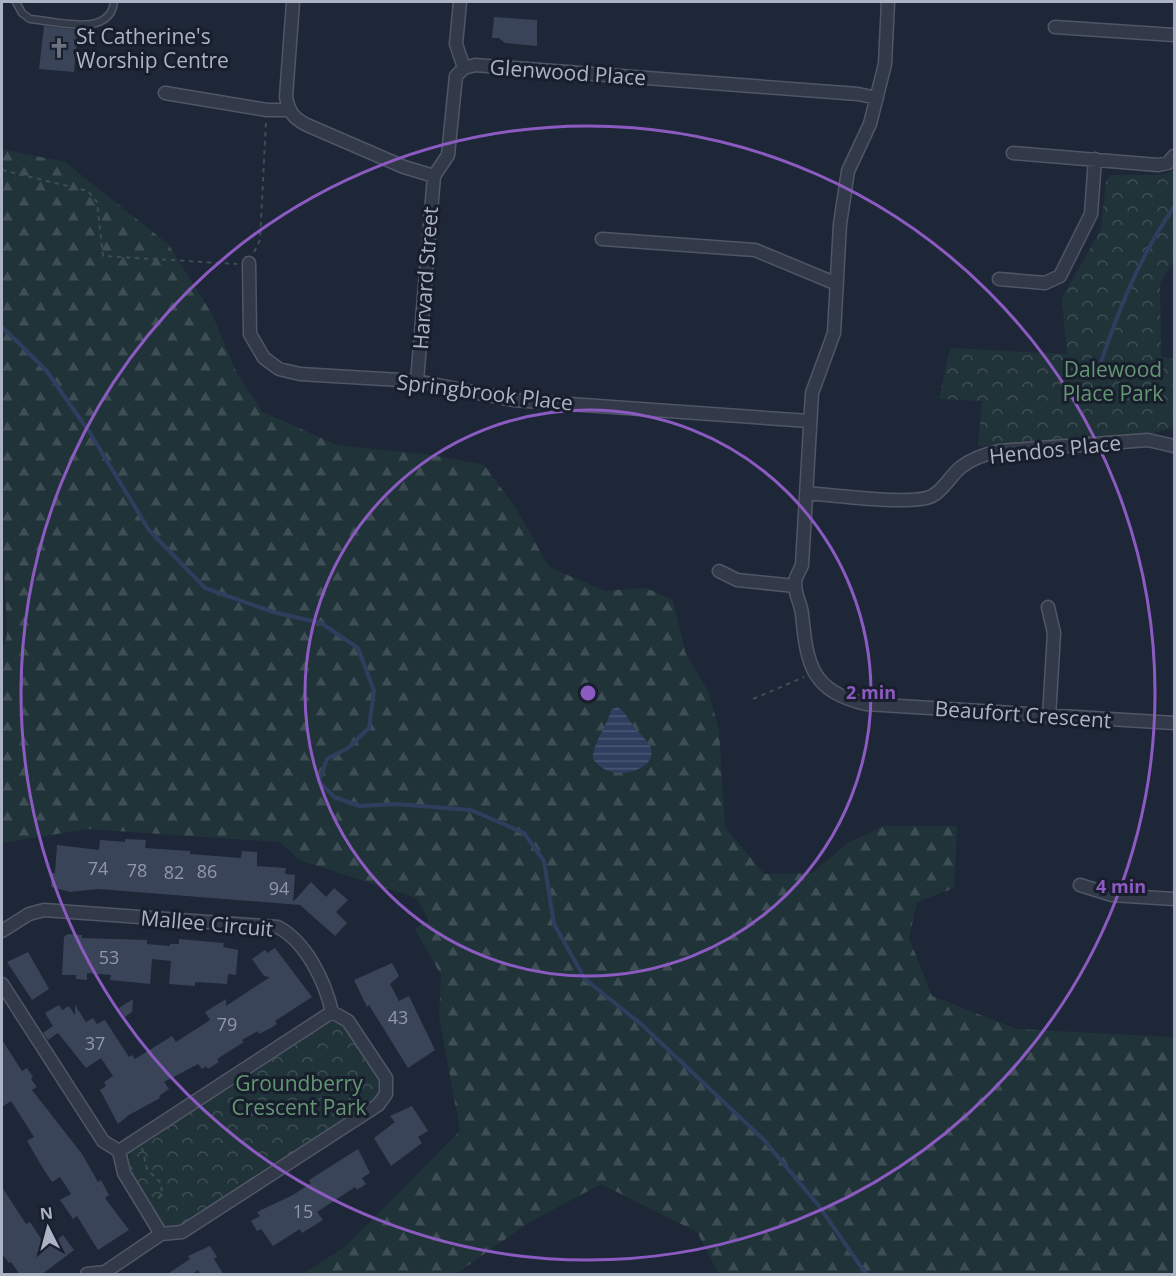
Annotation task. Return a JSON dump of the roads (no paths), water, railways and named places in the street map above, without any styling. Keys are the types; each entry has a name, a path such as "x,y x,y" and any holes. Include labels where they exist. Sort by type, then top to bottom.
{"street":[{"path":"293,2 286,96 288,110 296,120 404,167 434,176"},
{"path":"460,2 456,44 464,68"},
{"name":"Beaufort Crescent","path":"888,2 885,64 877,98 870,124 848,171 840,225 834,333 812,393 802,565 795,586 801,607 810,665 826,686 842,698 898,707 1174,723"},
{"path":"1055,27 1174,35"},
{"name":"Glenwood Place","path":"434,176 448,155 456,76 464,68 476,64 858,94 877,98"},
{"path":"165,93 267,110 288,110"},
{"path":"1013,153 1158,165 1168,163 1174,156"},
{"path":"999,279 1045,283 1060,276 1091,214 1095,159"},
{"name":"Harvard Street","path":"417,381 434,176"},
{"path":"602,239 755,250 837,284"},
{"name":"Springbrook Place","path":"249,263 250,334 264,358 279,369 300,374 417,381 513,400 809,421"},
{"name":"Hendos Place","path":"807,493 908,500 930,498 939,492 961,468 980,456 999,451 1148,440 1174,446"},
{"path":"719,571 737,580 795,586"},
{"path":"1048,607 1054,633 1049,717"},
{"path":"1080,885 1112,895 1174,899"},
{"name":"Mallee Circuit","path":"2,931 29,914 44,910 278,927 292,934 327,988 332,1012"},
{"path":"2,984 104,1141 119,1151 124,1173 161,1234"},
{"path":"87,1275 105,1273 161,1234 182,1232 378,1105 386,1094 386,1078 348,1021 332,1012 119,1151"}],"lane":[{"path":"16,2 21,13 30,19 96,25 107,19 113,12 114,2"}],"water":[{"path":"617,707 648,743 652,753 646,765 625,773 606,770 593,759 595,747 611,710"}],"waterway":[{"path":"1097,374 1112,330 1139,267 1174,207"},
{"path":"2,327 46,370 90,433 149,530 205,588 273,612 321,623 358,648 374,691 369,728 348,748 327,759 319,781 334,797 360,806 396,804 471,810 524,833 544,861 554,924 585,979 642,1025 763,1139 819,1206 866,1274"}],"place":[{"name":"St Catherine's Worship Centre","path":"59,48"}],"park label":[{"name":"Dalewood Place Park","path":"1113,381"},
{"name":"Groundberry Crescent Park","path":"299,1095"}]}
